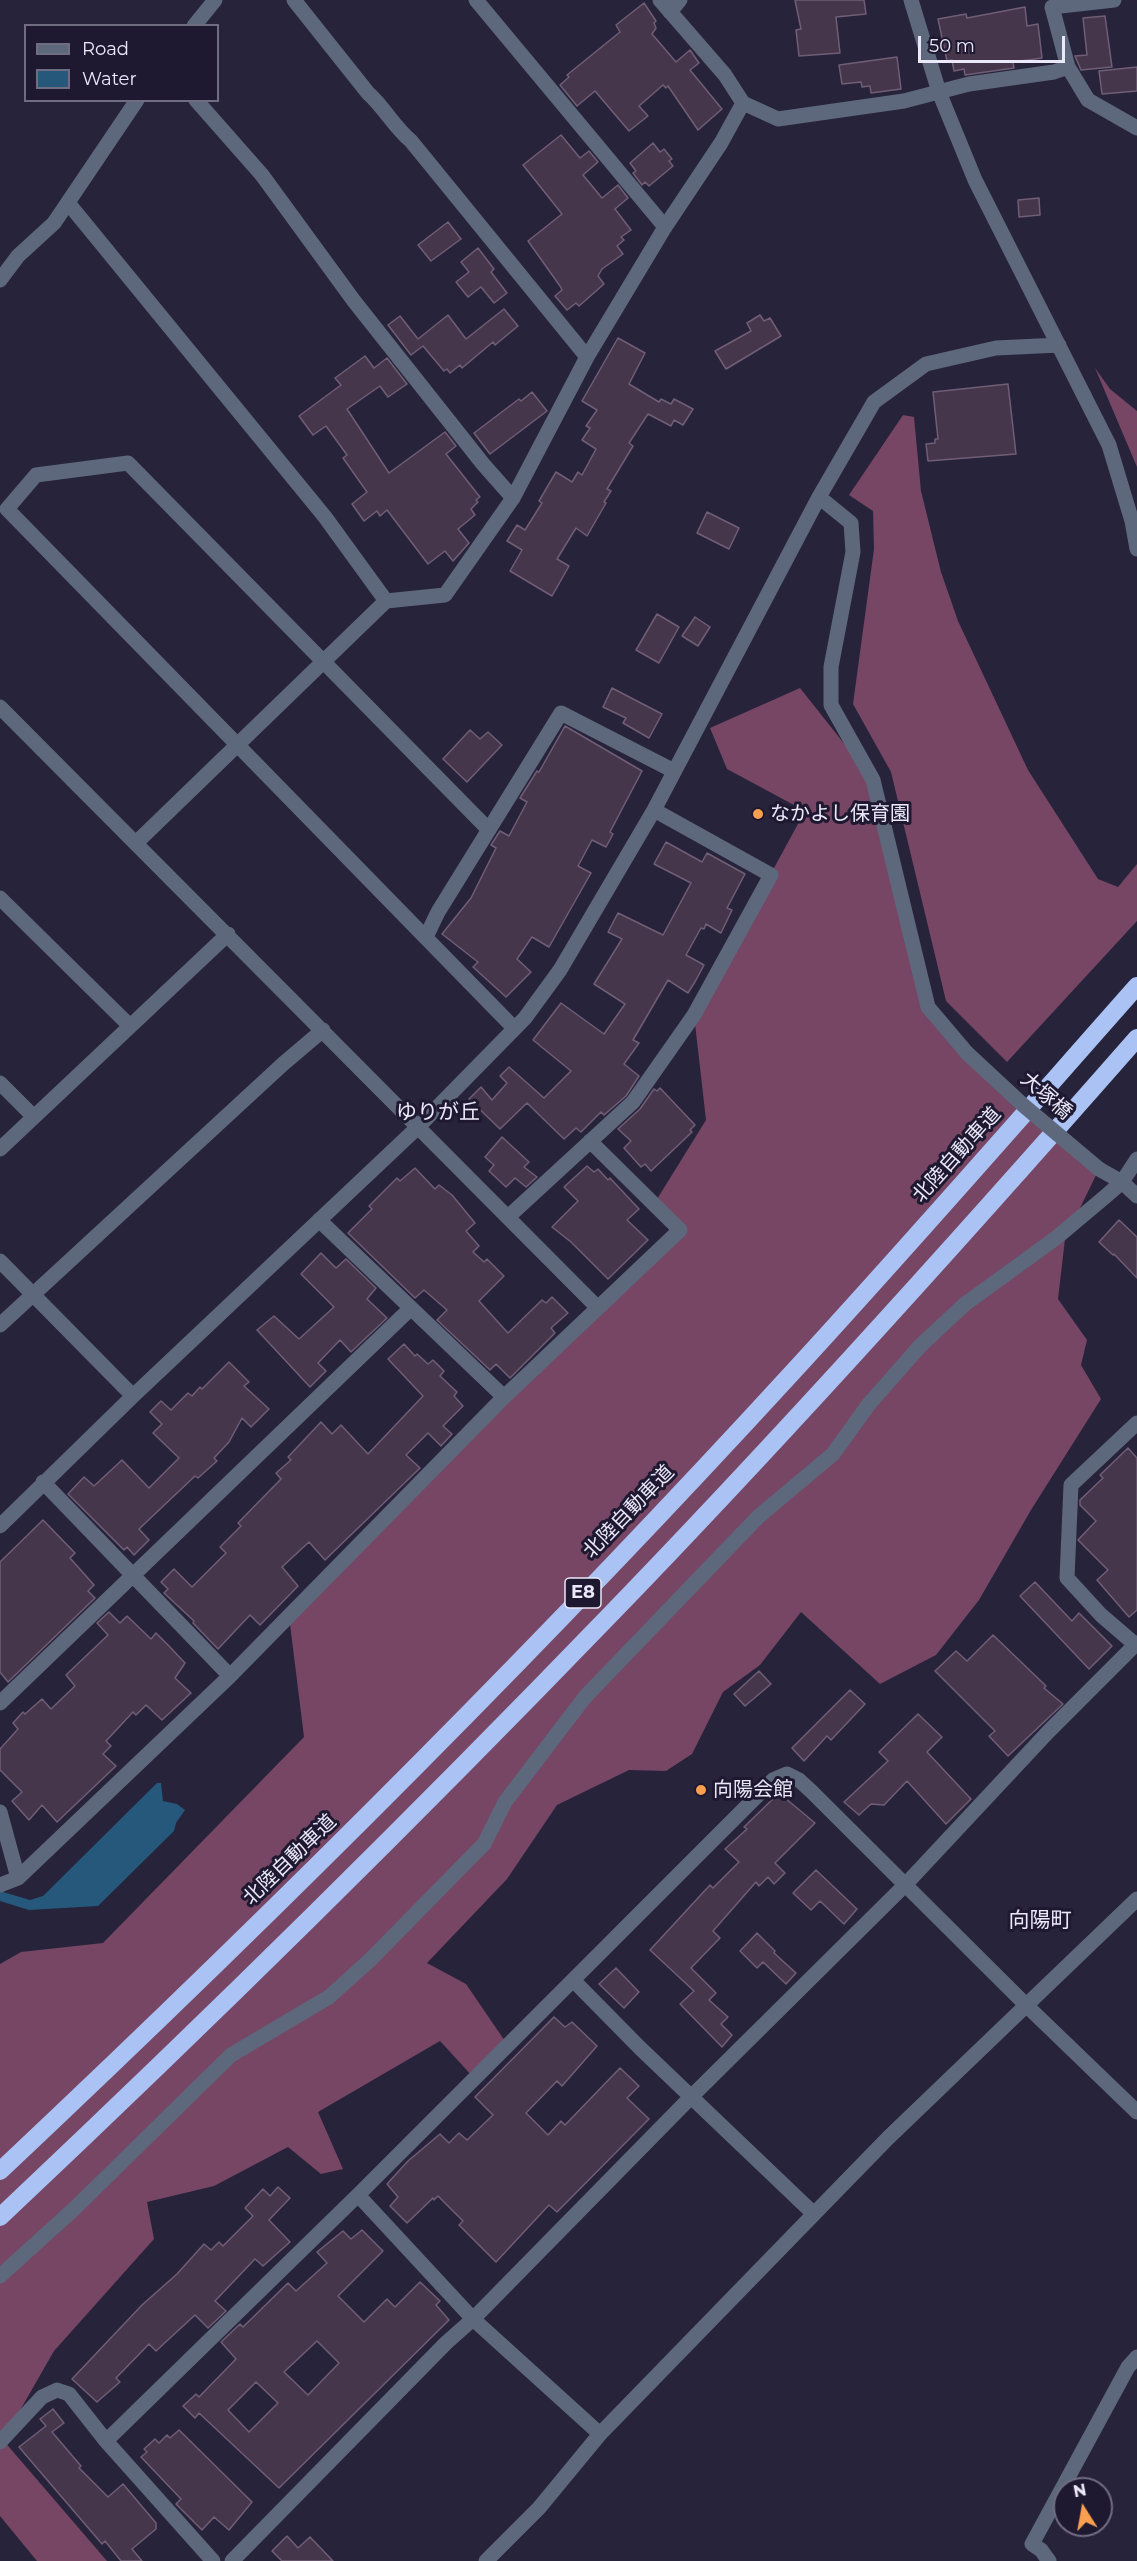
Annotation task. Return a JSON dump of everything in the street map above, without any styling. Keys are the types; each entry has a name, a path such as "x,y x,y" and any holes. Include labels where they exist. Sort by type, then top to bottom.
{"highway":[{"name":"北陸自動車道","path":"0,2171 107,2071 355,1828 587,1589 797,1367 1137,986"},
{"name":"E8","path":"0,2217 377,1853 611,1614 815,1397 1137,1038"}],"street":[{"path":"196,24 215,0"},
{"path":"294,0 586,357"},
{"path":"476,0 665,227"},
{"path":"911,0 939,92 975,180 1109,445 1132,521 1137,549"},
{"path":"1114,0 1052,7 1068,67 1088,100 1137,128"},
{"path":"670,4 743,103 778,119 903,101 969,84 1054,72 1068,67"},
{"path":"0,280 18,256 54,223 69,204 136,102"},
{"path":"198,102 262,175 354,301 483,464 513,498"},
{"path":"137,842 386,601 445,595 513,498 586,357 665,227 722,143 743,103"},
{"path":"69,204 325,517 386,601"},
{"path":"0,1526 133,1396 418,1127 525,1018 561,970 654,810 819,497 874,402 926,364 996,348 1059,345"},
{"path":"489,830 128,463 36,475 7,509 514,1028"},
{"name":"大塚橋","path":"819,497 851,523 854,552 831,667 831,705 873,780 928,1007 967,1053 1023,1105 1099,1169 1122,1182 1137,1196"},
{"path":"0,707 137,842 598,1308"},
{"path":"426,937 438,912 561,713 674,771"},
{"path":"508,1217 633,1102 694,1015 771,875 654,810"},
{"path":"0,898 130,1026"},
{"path":"0,1149 228,934"},
{"path":"0,1325 274,1072 323,1030"},
{"path":"0,1083 34,1117"},
{"path":"0,1885 18,1878 230,1676 504,1397 680,1230 590,1142"},
{"path":"0,2276 75,2208 231,2055 329,1997 370,1960 484,1844 505,1802 585,1696 758,1517 833,1454 869,1404 920,1346 965,1304 1056,1238 1122,1182 1137,1159"},
{"path":"319,1220 504,1397"},
{"path":"0,1261 133,1396"},
{"path":"0,1703 411,1309"},
{"path":"232,2561 446,2343 473,2319 692,2096 906,1884 1048,1732 1136,1645 1101,1615 1067,1578 1071,1485 1137,1423"},
{"path":"43,1482 230,1676"},
{"path":"106,2441 358,2195 773,1779 787,1774 805,1785 1027,2007 1137,2112"},
{"path":"0,1812 18,1878"},
{"path":"486,2561 539,2508 600,2434 888,2138 1137,1899"},
{"path":"573,1980 640,2048 814,2214"},
{"path":"358,2195 473,2319 600,2434"},
{"path":"1049,2561 1041,2550 1032,2544 1128,2367 1137,2357"},
{"path":"0,2442 42,2397 57,2390 69,2394 106,2441 213,2561"}],"shaded area":[{"path":"1095,368 1110,389 1137,411 1137,467"},
{"path":"903,415 914,417 921,491 941,572 958,621 1028,770 1098,879 1118,887 1137,864 1137,921 1007,1062 946,1001 891,772 853,704 874,549 873,511 849,495"},
{"path":"800,688 873,780 928,1007 1099,1169 1065,1239 1058,1299 1087,1340 1081,1365 1101,1399 1031,1510 979,1600 936,1655 880,1684 801,1612 760,1665 723,1692 692,1754 666,1771 629,1770 557,1805 507,1879 427,1963 466,1984 507,2044 474,2078 440,2041 318,2112 343,2169 321,2174 288,2147 214,2186 147,2202 154,2239 54,2351 3,2440 107,2561 37,2561 0,2516 0,1964 21,1952 103,1943 304,1737 289,1616 680,1230 654,1204 706,1120 694,1015 805,811 727,769 710,728"}],"water":[{"path":"157,1783 161,1783 163,1801 177,1804 185,1810 176,1823 174,1831 98,1906 29,1910 0,1901 0,1891 30,1900 43,1896"}],"building":[{"path":"795,0 864,0 866,14 836,17 840,53 799,56 796,30 801,29"},
{"path":"644,3 656,21 654,23 656,28 652,34 676,62 690,50 699,63 690,70 722,109 698,130 668,86 666,88 663,85 639,106 648,116 629,131 595,91 577,106 560,85 569,77 567,75 620,32 616,25"},
{"path":"1025,7 1027,26 1038,24 1042,58 1013,62 1014,68 965,75 964,69 954,71 952,60 947,61 938,19 966,14 967,18"},
{"path":"1105,16 1112,67 1081,70 1075,56 1087,55 1083,18"},
{"path":"897,57 901,89 871,93 870,86 862,87 861,82 842,84 839,65"},
{"path":"1137,67 1137,91 1102,94 1099,71"},
{"path":"561,135 580,158 589,151 598,162 583,175 602,198 618,185 628,198 615,209 631,230 621,237 624,240 617,246 623,254 602,269 598,276 604,284 579,306 576,303 567,310 555,296 562,290 560,286 528,241 562,214 523,165"},
{"path":"653,143 660,152 664,149 672,159 669,161 673,166 649,186 645,182 642,185 633,173 636,171 630,163"},
{"path":"1039,198 1040,215 1019,217 1018,200"},
{"path":"448,222 461,239 431,261 418,245"},
{"path":"478,248 494,269 491,272 507,293 494,303 481,287 468,297 456,282 469,272 461,262"},
{"path":"504,309 518,326 495,345 493,342 462,368 460,365 450,373 447,369 444,371 423,346 411,355 388,325 400,316 418,339 448,315 466,339"},
{"path":"760,315 764,321 770,318 781,336 726,369 715,351 751,331 747,323"},
{"path":"618,338 645,353 629,384 659,402 661,399 671,404 674,399 693,409 683,425 674,420 671,426 648,414 629,443 633,446 607,489 611,491 604,502 606,503 587,536 576,528 557,559 569,566 552,596 510,571 522,550 507,541 517,525 525,530 542,503 539,501 556,472 572,482 578,472 582,475 596,449 582,440 590,428 586,426 597,410 582,401"},
{"path":"365,356 374,368 387,358 407,384 388,397 380,386 347,409 389,473 445,432 456,446 446,454 480,497 471,509 475,515 458,529 469,543 453,561 445,551 428,564 387,510 380,516 377,511 364,521 352,504 367,492 343,458 347,455 326,426 313,435 299,416 341,385 335,378"},
{"path":"1008,384 1016,454 928,461 926,444 935,443 935,439 938,439 933,392"},
{"path":"532,392 547,411 490,454 474,433"},
{"path":"707,512 739,528 729,549 697,533"},
{"path":"657,614 679,627 659,663 636,650"},
{"path":"695,617 710,627 698,646 682,636"},
{"path":"612,688 662,714 649,738 623,723 626,718 603,707"},
{"path":"565,726 642,771 610,832 613,834 606,847 592,840 578,866 591,873 549,947 532,937 517,959 531,972 506,997 473,967 478,962 442,934 471,898 496,848 491,845 500,831 509,836 527,802 520,798 537,771 539,772"},
{"path":"470,730 480,739 488,732 502,745 467,782 443,759"},
{"path":"666,842 702,862 707,853 745,874 727,908 732,910 721,933 706,924 704,929 701,928 686,955 704,965 696,980 688,993 668,980 633,1040 639,1043 624,1064 639,1076 626,1096 604,1115 601,1112 581,1132 576,1128 564,1139 527,1103 500,1129 469,1099 481,1087 492,1100 507,1083 500,1076 509,1067 544,1098 571,1071 533,1040 561,1003 604,1034 625,1004 594,984 622,939 608,932 618,913 663,935 691,883 654,864"},
{"path":"660,1088 695,1125 690,1130 692,1132 651,1171 645,1164 641,1167 624,1148 631,1141 618,1129 640,1109 654,1089 657,1091"},
{"path":"502,1137 529,1162 524,1167 537,1177 526,1187 515,1178 506,1187 489,1171 494,1165 485,1157"},
{"path":"587,1166 594,1172 598,1169 608,1180 610,1178 639,1209 627,1220 648,1240 608,1279 571,1242 552,1227 578,1201 564,1187"},
{"path":"415,1168 435,1189 439,1185 452,1195 475,1223 466,1231 479,1246 473,1252 484,1262 487,1259 504,1276 479,1301 508,1333 542,1300 546,1303 552,1297 568,1313 551,1328 555,1333 510,1378 496,1364 490,1370 437,1320 447,1310 424,1290 415,1298 348,1233 372,1209 369,1206 397,1178 400,1181"},
{"path":"1119,1220 1137,1237 1137,1278 1099,1242"},
{"path":"321,1253 336,1268 346,1259 376,1288 367,1299 387,1318 351,1352 340,1340 318,1363 326,1371 310,1387 257,1330 274,1316 299,1339 334,1307 301,1274"},
{"path":"404,1344 415,1356 417,1354 428,1364 433,1360 444,1371 440,1376 457,1392 454,1396 463,1406 443,1426 452,1434 441,1446 428,1433 406,1455 420,1468 325,1560 309,1542 282,1567 298,1586 260,1625 250,1615 218,1649 193,1623 194,1621 164,1593 168,1589 161,1582 174,1569 192,1587 226,1553 220,1547 241,1526 238,1523 281,1479 276,1473 291,1460 288,1457 321,1422 332,1434 341,1425 368,1454 423,1396 388,1359"},
{"path":"229,1362 249,1382 244,1386 269,1409 251,1427 242,1418 229,1442 214,1458 217,1461 198,1478 195,1476 139,1529 149,1540 134,1555 127,1547 124,1550 68,1494 84,1477 94,1486 122,1460 149,1488 179,1458 153,1433 162,1424 150,1412 161,1401 171,1410 188,1393 192,1396 200,1387 202,1389"},
{"path":"1128,1448 1137,1458 1137,1610 1129,1617 1097,1580 1108,1570 1078,1540 1096,1521 1080,1505 1080,1500 1103,1478 1100,1475"},
{"path":"43,1520 75,1553 70,1558 94,1585 88,1591 95,1598 8,1682 0,1672 0,1562"},
{"path":"1035,1582 1072,1621 1079,1613 1112,1646 1089,1669 1020,1596"},
{"path":"109,1612 120,1623 127,1616 151,1639 156,1633 185,1663 175,1678 191,1693 162,1720 146,1705 136,1715 133,1712 106,1741 111,1746 103,1754 116,1766 57,1822 42,1805 29,1820 12,1801 22,1792 0,1770 0,1749 18,1729 13,1723 23,1712 25,1714 42,1699 51,1709 75,1686 66,1675 108,1635 97,1623"},
{"path":"993,1635 1046,1686 1044,1688 1063,1704 1008,1756 989,1736 995,1731 935,1671 956,1651 967,1661"},
{"path":"759,1671 771,1684 745,1706 734,1694"},
{"path":"850,1690 865,1704 831,1740 827,1736 804,1761 792,1748"},
{"path":"918,1714 942,1737 927,1752 971,1799 946,1824 907,1781 884,1805 871,1804 859,1815 844,1802 888,1761 879,1752"},
{"path":"779,1793 815,1823 775,1863 785,1873 774,1884 768,1877 759,1886 756,1882 713,1931 720,1938 691,1968 716,1993 709,2000 728,2017 721,2024 732,2035 722,2047 680,2004 694,1991 650,1950 710,1885 713,1888 739,1862 725,1849 747,1829 744,1827"},
{"path":"816,1870 857,1909 844,1924 820,1901 811,1910 793,1893"},
{"path":"757,1933 796,1973 786,1984 763,1962 757,1968 740,1951"},
{"path":"616,1968 639,1992 624,2008 599,1984"},
{"path":"554,2017 565,2027 572,2022 597,2046 562,2086 557,2081 526,2113 548,2135 561,2121 565,2125 620,2068 639,2086 627,2098 649,2119 557,2212 549,2205 496,2262 459,2225 463,2221 438,2196 407,2223 390,2206 398,2197 387,2184 408,2161 440,2134 449,2143 459,2133 467,2140 493,2115 475,2097"},
{"path":"278,2187 290,2198 269,2220 290,2242 263,2266 255,2259 215,2301 226,2311 208,2328 195,2315 156,2351 149,2344 116,2378 120,2382 97,2402 72,2379 204,2244 211,2250 219,2242 223,2246 253,2216 245,2208 263,2189 270,2196"},
{"path":"362,2230 383,2251 338,2296 364,2322 387,2299 395,2307 420,2282 440,2301 436,2305 449,2320 279,2488 199,2413 195,2418 183,2406 196,2394 199,2397 236,2359 221,2342 240,2324 243,2327 288,2283 296,2291 327,2263 317,2252 343,2231 351,2239","holes":["317,2341 339,2363 308,2395 284,2372","256,2382 278,2403 249,2432 228,2410"]},
{"path":"53,2409 64,2423 52,2432 81,2466 79,2468 108,2497 123,2484 156,2523 156,2529 132,2549 142,2561 121,2561 105,2541 102,2544 19,2447 46,2426 40,2419"},
{"path":"179,2430 252,2502 229,2530 214,2517 202,2530 176,2504 181,2499 141,2457 147,2452 144,2449 155,2439 159,2443 167,2435 170,2438"},
{"path":"287,2536 298,2548 310,2537 333,2561 282,2561 272,2551"}],"place":[{"name":"なかよし保育園","path":"758,814"},
{"name":"向陽会館","path":"701,1790"}],"district":[{"name":"ゆりが丘","path":"438,1113"},
{"name":"向陽町","path":"1040,1921"}]}
